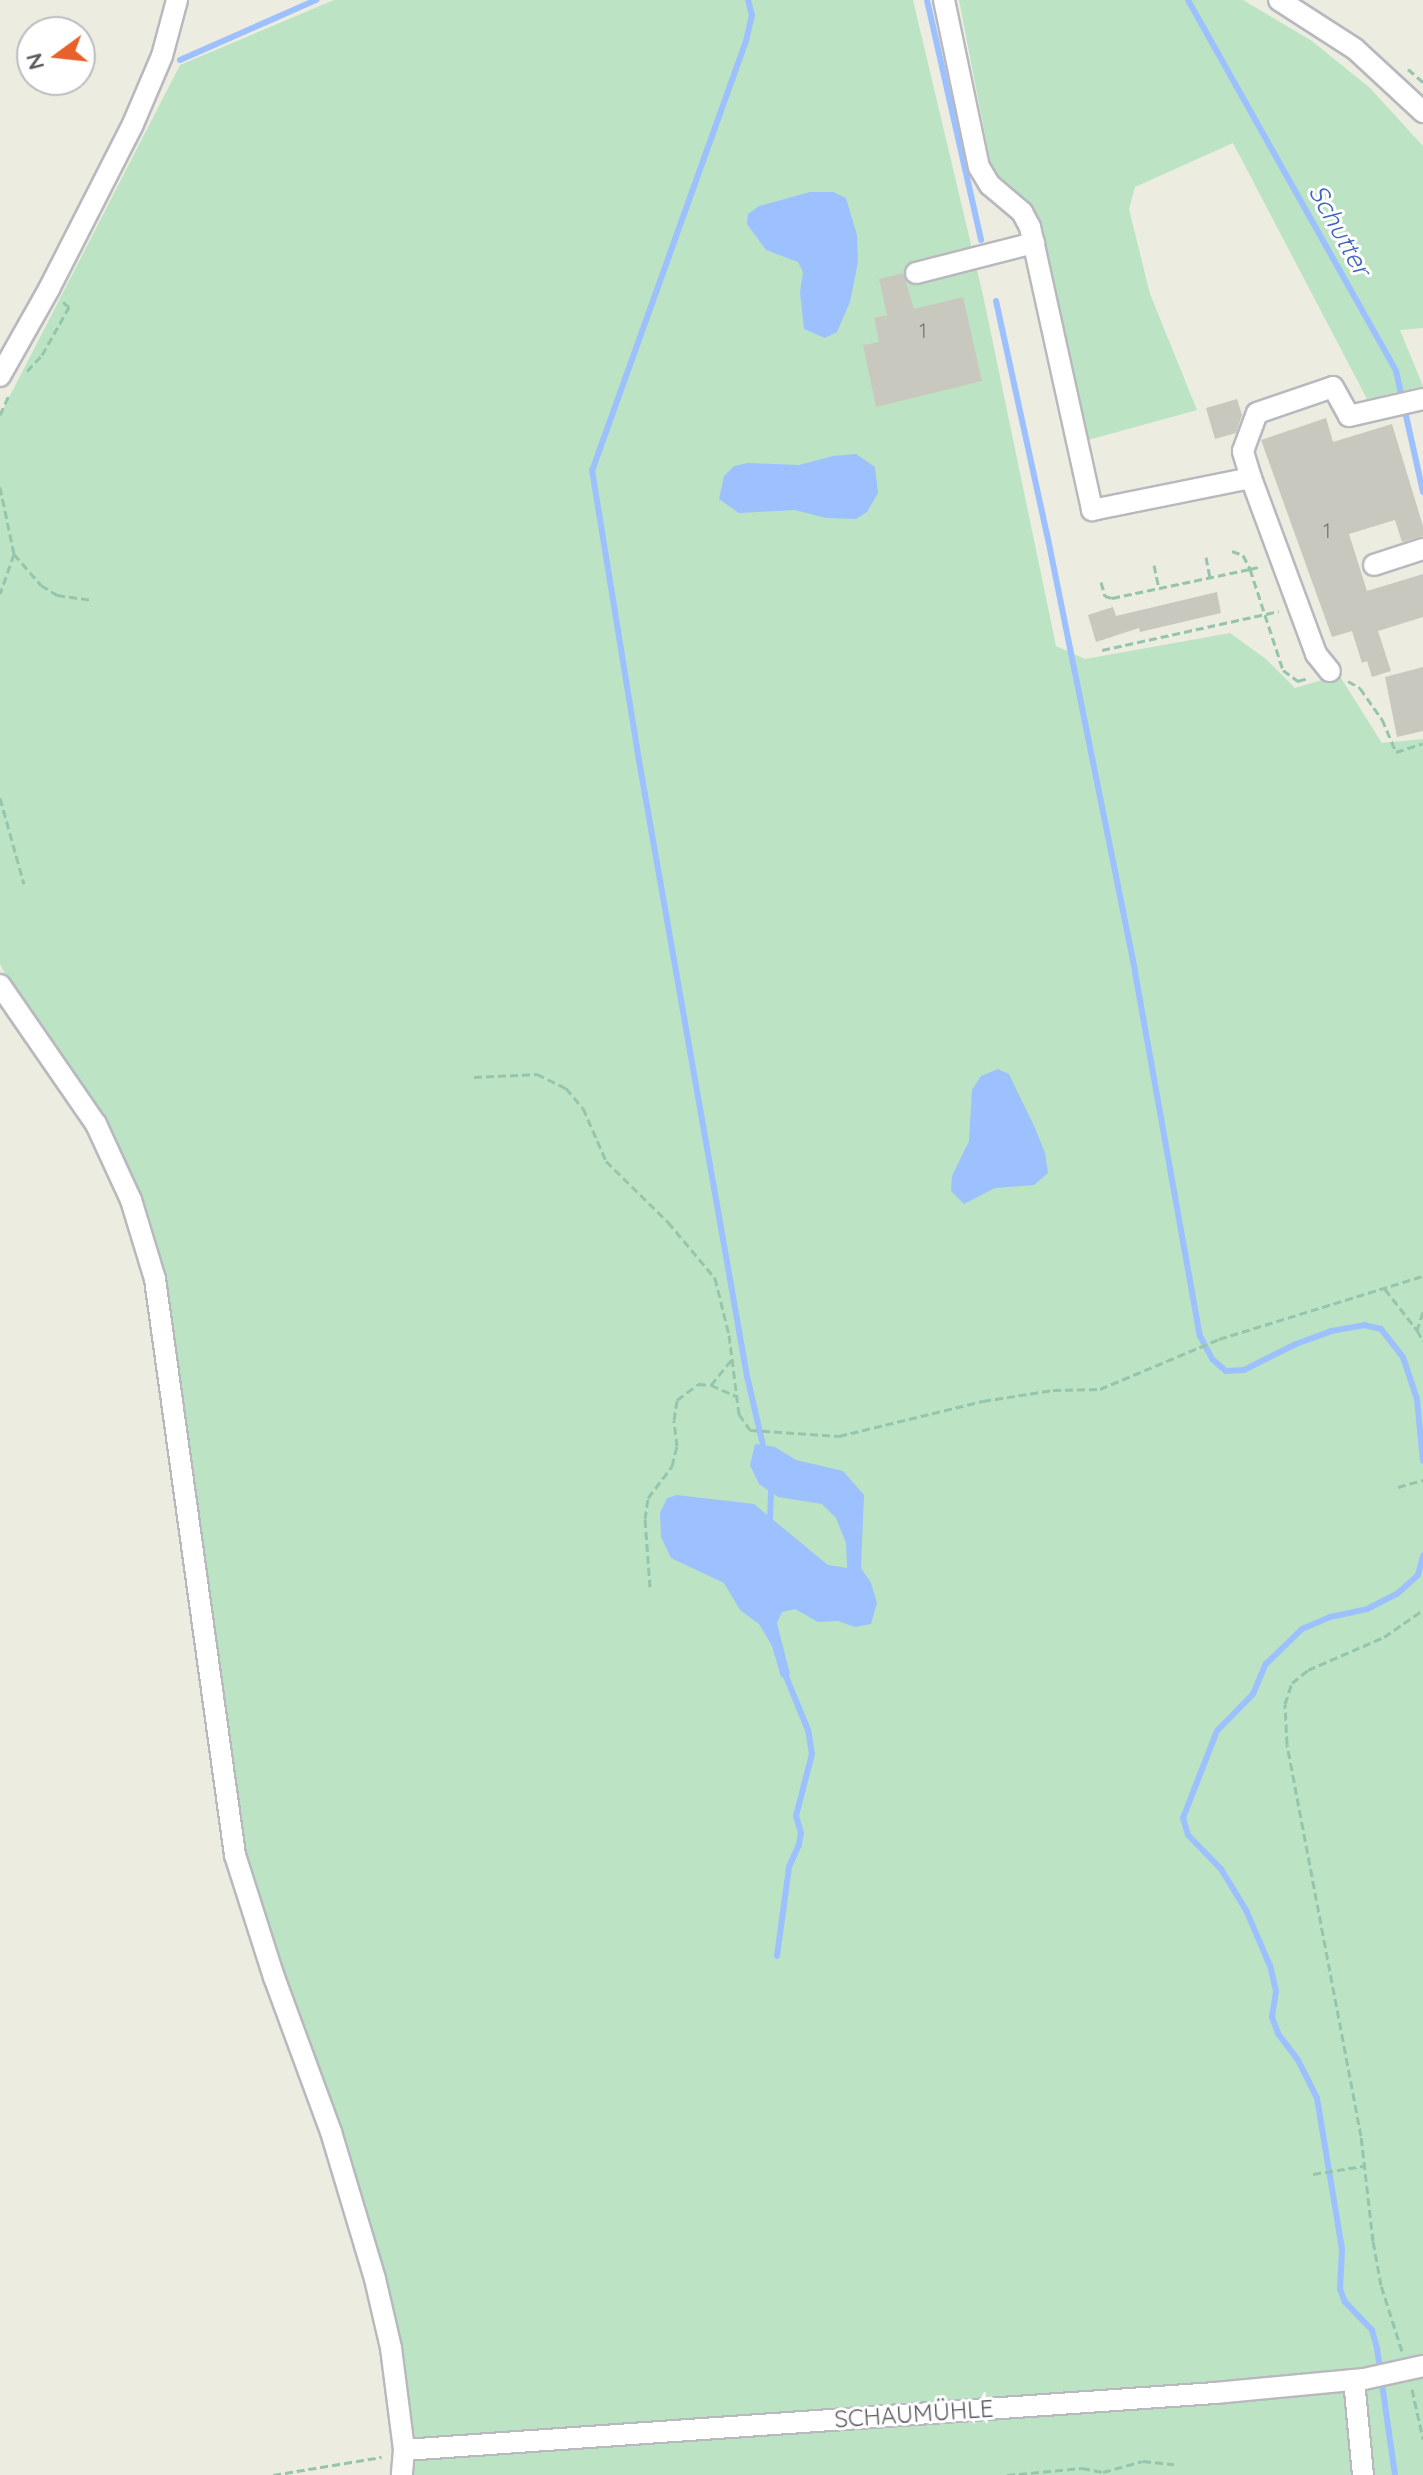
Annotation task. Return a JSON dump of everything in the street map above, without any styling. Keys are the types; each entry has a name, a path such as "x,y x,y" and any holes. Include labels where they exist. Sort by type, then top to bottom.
{"street":[{"path":"0,376 49,289 133,124 162,56 177,0"},
{"path":"944,0 979,167 990,185 1022,212 1034,243 1092,510 1251,478"},
{"path":"1279,0 1355,49 1423,112"},
{"path":"916,273 1034,243"},
{"path":"1330,671 1316,654 1243,451 1257,413 1333,387 1349,416 1410,403"},
{"path":"1374,565 1423,549"},
{"path":"0,985 96,1124 131,1200 155,1279 235,1855 274,1977 331,2132 375,2279 391,2348 404,2450 402,2475"},
{"name":"SCHAUMÜHLE","path":"404,2450 1359,2380 1410,2370"},
{"path":"1359,2380 1363,2475"}],"path":[{"path":"0,487 14,554 41,585 57,595 92,600"},
{"path":"1232,551 1243,555 1250,569 1283,670 1298,681 1330,671 1360,688 1382,719 1396,752 1423,743"},
{"path":"0,594 14,554"},
{"path":"1206,557 1210,577"},
{"path":"1101,582 1105,596 1112,598 1281,561"},
{"path":"1154,565 1159,588"},
{"path":"1102,650 1298,605"},
{"path":"0,798 24,884"},
{"path":"474,1077 537,1074 566,1088 583,1108 606,1161 668,1222 715,1278 732,1359 739,1414 750,1430 839,1436 983,1401 1053,1390 1100,1389 1219,1339 1423,1276"},
{"path":"1385,1289 1423,1341"},
{"path":"1417,1330 1423,1312"},
{"path":"711,1385 732,1359"},
{"path":"650,1587 645,1519 648,1498 672,1466 677,1446 674,1420 677,1400 698,1384 711,1385 736,1396"},
{"path":"1398,1487 1423,1480"},
{"path":"1423,1610 1384,1637 1308,1670 1292,1683 1285,1704 1287,1744 1363,2166 1381,2285 1410,2370 1423,2439"},
{"path":"1313,2174 1363,2166"},
{"path":"273,2475 383,2457 404,2450"},
{"path":"1007,2475 1082,2468 1103,2472 1143,2461 1174,2464"}],"green space":[{"path":"334,0 913,0 983,295 1056,646 1085,659 1230,633 1266,659 1295,688 1339,675 1382,743 1423,739 1423,2475 408,2475 407,2411 262,1919 229,1788 134,1186 22,1007 0,964 0,415 180,65"},
{"path":"959,0 1243,0 1312,41 1370,88 1423,146 1423,328 1400,330 1423,386 1367,399 1233,143 1135,187 1129,209 1150,294 1197,410 1088,440 1031,209 992,171"}],"water":[{"path":"810,192 833,192 846,198 857,235 858,262 850,302 837,332 825,338 804,329 800,292 803,272 798,262 766,250 747,224 748,214 759,206"},
{"path":"856,454 875,467 878,493 867,512 856,519 826,518 795,510 739,513 719,499 724,476 734,466 748,463 799,465"},
{"path":"998,1069 1009,1074 1035,1128 1045,1153 1048,1173 1034,1185 995,1188 964,1204 951,1191 952,1176 969,1141 972,1090 981,1076"},
{"path":"755,1444 775,1447 796,1460 843,1471 864,1495 861,1568 871,1583 877,1603 871,1624 855,1627 838,1621 818,1622 795,1609 782,1612 777,1623 790,1674 786,1679 781,1677 772,1646 759,1624 740,1610 724,1583 671,1558 661,1537 660,1513 667,1498 677,1495 754,1504 828,1565 847,1568 846,1543 836,1518 822,1504 778,1497 759,1484 750,1465"}],"building":[{"path":"903,273 914,309 963,297 982,381 876,407 863,345 879,342 874,318 887,315 879,279"},
{"path":"1237,399 1242,415 1236,433 1215,439 1206,408"},
{"path":"1326,418 1333,442 1392,424 1423,526 1423,536 1402,542 1395,520 1349,534 1367,591 1423,574 1423,617 1378,631 1391,671 1372,677 1367,661 1362,663 1352,631 1332,637 1261,440"},
{"path":"1217,592 1221,613 1140,632 1139,628 1096,642 1088,615 1113,607 1116,616"},
{"path":"1423,667 1423,731 1397,737 1385,677"}],"waterway":[{"path":"180,60 316,0"},
{"path":"748,0 752,15 746,41 592,470 637,749 747,1376 765,1454"},
{"path":"927,0 981,240"},
{"name":"Schutter","path":"1188,0 1396,371 1423,492"},
{"path":"996,301 1047,534 1135,972 1200,1336 1212,1359 1226,1371 1244,1370 1296,1344 1331,1331 1364,1325 1381,1329 1403,1357 1417,1399 1423,1461"},
{"path":"770,1521 771,1484"},
{"path":"1395,2475 1372,2330 1345,2302 1340,2289 1342,2249 1317,2098 1298,2060 1278,2033 1272,2017 1276,1991 1270,1966 1246,1910 1221,1869 1188,1835 1183,1818 1217,1731 1253,1694 1266,1664 1302,1629 1330,1617 1367,1609 1397,1594 1418,1575 1423,1556"},
{"path":"777,1956 789,1867 801,1833 796,1816 812,1754 808,1730 785,1674"}]}
